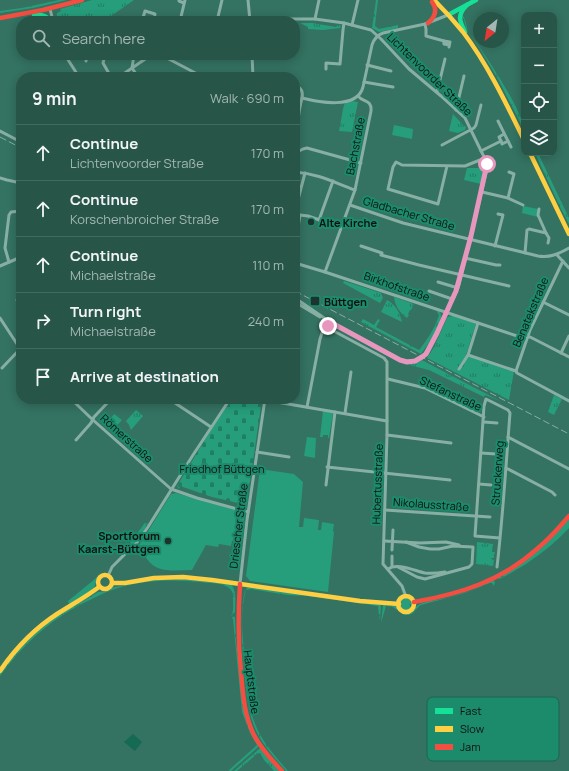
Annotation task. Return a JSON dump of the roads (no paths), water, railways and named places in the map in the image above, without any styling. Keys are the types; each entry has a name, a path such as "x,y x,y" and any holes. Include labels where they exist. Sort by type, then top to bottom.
{"main road":[{"path":"0,18 50,9 82,0"},
{"path":"432,0 448,15 467,37 478,53 498,88 521,134"},
{"path":"427,23 434,18 436,12 432,0"},
{"path":"448,15 476,0"},
{"path":"467,5 461,12 460,20 467,37"},
{"path":"27,14 42,14 45,16"},
{"path":"531,156 569,234"},
{"path":"414,602 440,598 460,592 475,587 505,572 542,545 569,516"},
{"path":"103,575 108,576 112,583 110,588 104,590 99,587 97,583 99,578 103,575"},
{"path":"112,583 177,577 240,584 360,601 399,604"},
{"name":"Hauptstraße","path":"240,584 238,634 243,694 246,710 250,725 257,740 282,771"},
{"path":"0,671 19,647 35,632 57,614 85,598 99,587"},
{"path":"402,598 410,598 414,602 413,608 410,611 404,612 400,609 399,604 402,598"}],"street":[{"path":"179,0 185,1 181,16"},
{"path":"218,16 222,0"},
{"path":"248,0 250,16"},
{"path":"315,19 319,0"},
{"path":"352,25 358,0"},
{"path":"50,9 51,16"},
{"path":"302,98 314,101 338,103 358,96 362,92 372,44 377,36 427,23 448,15"},
{"name":"Lichtenvoorder Straße","path":"300,19 315,19 344,23 371,30 409,69 437,92 467,121 488,166 458,288 426,354 420,359 410,361 397,359 329,324"},
{"path":"326,69 326,63 340,64 344,23"},
{"path":"427,23 426,36 450,42 449,46"},
{"path":"437,92 445,59"},
{"path":"68,60 76,72"},
{"path":"104,60 103,63 108,72"},
{"path":"133,60 132,68 135,72"},
{"path":"126,72 144,60"},
{"path":"170,60 193,72"},
{"path":"252,60 253,72"},
{"path":"367,66 392,71"},
{"path":"456,110 464,76"},
{"path":"364,82 393,87"},
{"path":"300,89 303,92 300,104"},
{"name":"Bachstraße","path":"325,272 355,190 372,108 369,103 358,96"},
{"path":"442,144 474,128 481,105"},
{"path":"498,121 511,147"},
{"path":"0,131 16,139"},
{"path":"501,141 499,137 504,134"},
{"path":"501,141 502,144 508,141"},
{"path":"481,151 501,141"},
{"path":"300,150 307,148 361,163"},
{"path":"447,166 438,204 388,189 393,167 396,162 402,165 467,166 485,158"},
{"path":"300,172 319,176 355,190"},
{"path":"508,198 514,174 509,172"},
{"path":"300,193 305,173"},
{"path":"0,178 16,182"},
{"path":"319,220 333,181"},
{"path":"482,192 508,198 524,205"},
{"name":"Gladbacher Straße","path":"350,205 402,223 544,257 557,255 569,248"},
{"path":"539,209 538,215 549,239 548,243"},
{"path":"9,262 5,248 9,215 11,212 16,212"},
{"path":"495,246 503,215 498,214"},
{"path":"300,216 308,216 342,227"},
{"path":"540,231 542,223"},
{"path":"525,253 527,230 529,229 546,233"},
{"path":"361,246 382,253 382,255 419,266 462,274 509,286"},
{"path":"557,255 569,268"},
{"path":"465,258 500,265"},
{"path":"0,266 16,259"},
{"name":"Benatekstraße","path":"516,370 530,330 563,261"},
{"name":"Birkhofstraße","path":"300,264 520,337 534,339 569,357"},
{"path":"438,282 458,288"},
{"path":"429,291 452,299"},
{"path":"300,301 325,319 329,324 323,330 320,339 307,407"},
{"path":"543,302 569,315"},
{"path":"300,305 325,319"},
{"path":"0,318 16,342"},
{"path":"459,369 468,355 478,323"},
{"name":"Hubertusstraße","path":"329,324 330,329 387,360 388,379 384,564 402,586 406,593 406,597"},
{"path":"561,352 569,336"},
{"path":"2,368 16,354"},
{"path":"468,355 516,370 517,373 569,401"},
{"path":"345,413 352,372"},
{"name":"Stefanstraße","path":"388,379 425,388 484,418"},
{"name":"Struckerweg","path":"484,418 486,399 508,410 510,413 497,567"},
{"name":"Römerstraße","path":"76,404 171,490"},
{"path":"76,440 106,404"},
{"path":"176,404 211,427"},
{"path":"108,576 112,567 133,548 143,534 227,404"},
{"name":"Driescher Straße","path":"240,584 248,512 264,404"},
{"path":"291,404 387,420"},
{"path":"326,485 335,412"},
{"path":"484,418 475,536 500,538"},
{"path":"484,422 497,423"},
{"path":"387,435 451,443"},
{"path":"508,437 569,469"},
{"path":"257,452 289,457"},
{"path":"481,453 496,454"},
{"path":"328,467 450,480"},
{"path":"506,468 555,495"},
{"path":"478,484 491,485"},
{"path":"171,490 248,512"},
{"name":"Nikolausstraße","path":"380,513 385,511 490,518"},
{"name":"Hubertusstraße","path":"392,550 393,530"},
{"path":"384,541 422,543 446,542 473,547 471,566 425,579 417,577 398,567"},
{"path":"406,542 430,549 465,546"},
{"path":"392,556 392,566"},
{"path":"388,569 392,566 426,573 451,571"}],"railway":[{"path":"0,137 16,145"},
{"path":"300,294 569,434"}],"place":[{"name":"Alte Kirche","path":"311,222"},
{"name":"Büttgen","path":"315,301"},
{"name":"Sportforum Kaarst-Büttgen","path":"168,541"}],"park label":[{"name":"Friedhof Büttgen","path":"222,468"}]}
